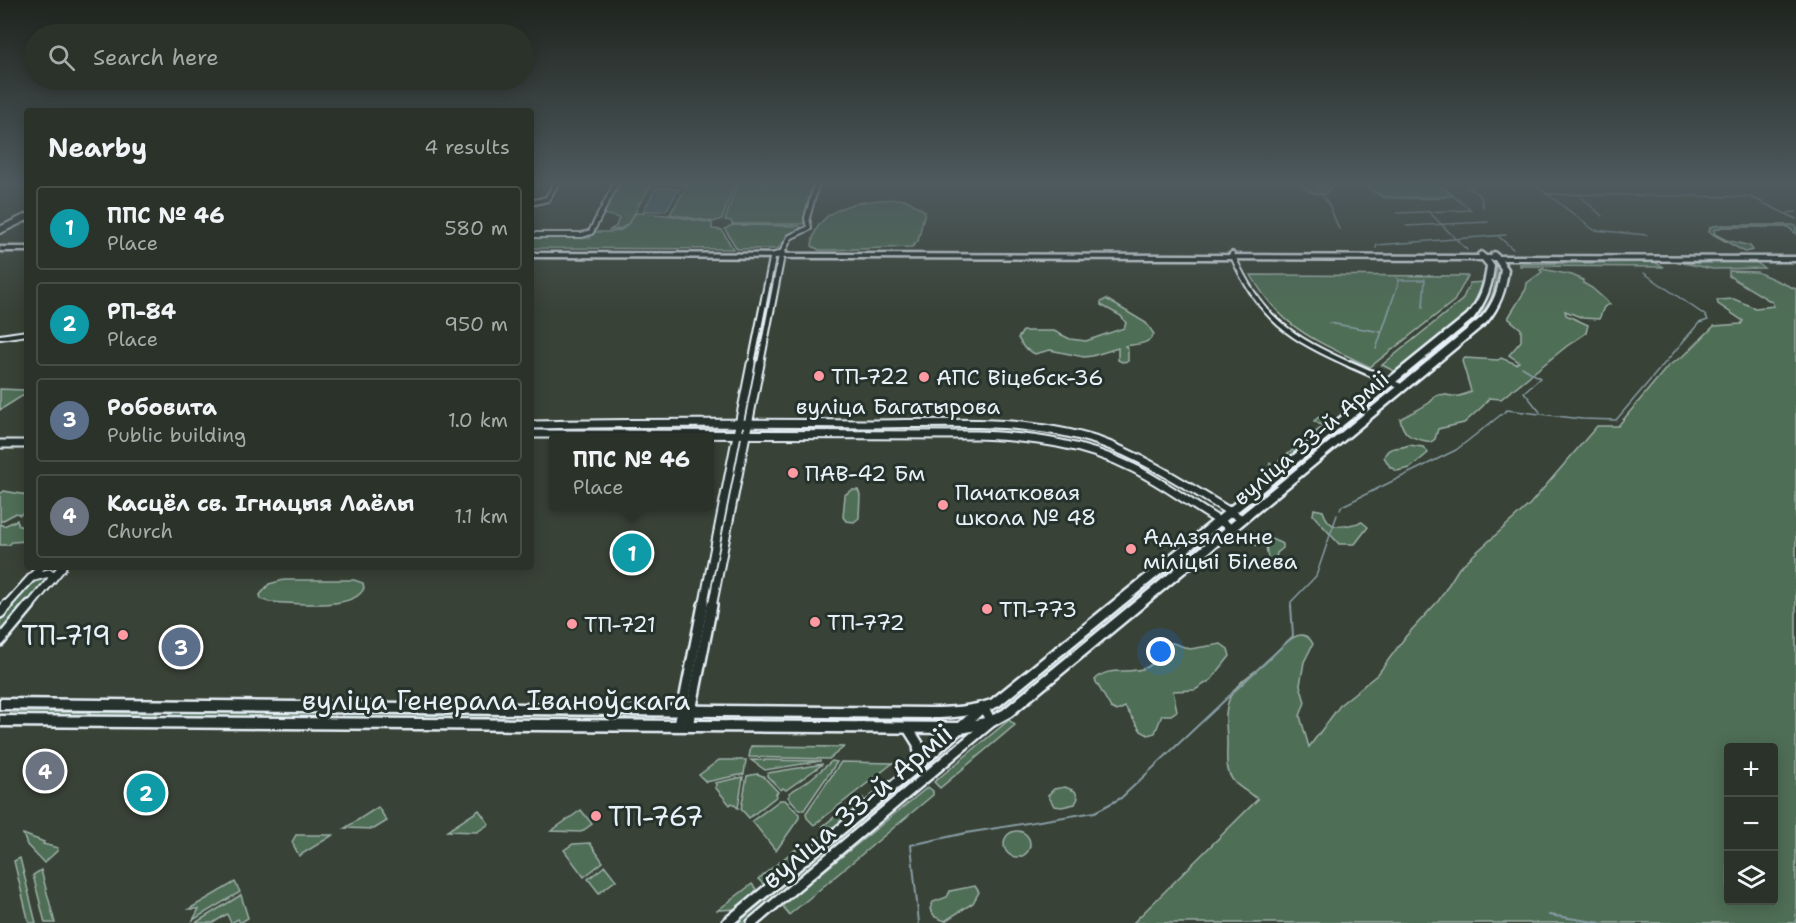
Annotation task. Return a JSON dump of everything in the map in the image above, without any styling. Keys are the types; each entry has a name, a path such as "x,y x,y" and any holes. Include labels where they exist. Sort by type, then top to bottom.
{"main road":[{"path":"0,251 24,251"},
{"path":"534,253 1796,257"},
{"name":"вуліца 33-й Арміі","path":"982,709 995,703 1470,317 1480,306 1490,283 1491,266 1483,256"},
{"name":"вуліца 33-й Арміі","path":"991,722 1007,713 1484,320 1501,297 1505,269 1496,256"},
{"path":"1306,450 1318,457"},
{"path":"1106,612 1104,615 1107,620 1118,621"},
{"path":"1095,620 1105,621 1108,630"},
{"name":"вуліца Генерала Іваноўскага","path":"0,704 918,713 956,713 982,709"},
{"path":"148,722 163,712 163,708 159,705"},
{"path":"168,722 164,718 166,713 179,706"},
{"path":"496,724 507,717 507,712 502,708"},
{"path":"516,725 512,722 512,717 522,708"},
{"path":"913,728 918,713"},
{"name":"вуліца Генерала Іваноўскага","path":"0,721 913,728 962,728 991,722"}],"street":[{"path":"534,235 582,235 591,232 595,225"},
{"path":"706,612 725,544 749,423 761,336 779,255 790,237 808,228 807,225"},
{"path":"1233,256 1257,300 1275,321 1331,354 1402,387"},
{"path":"0,337 24,333"},
{"path":"684,726 725,496 740,423 758,355"},
{"path":"564,433 572,427 567,423"},
{"path":"579,433 574,428 582,423"},
{"path":"892,435 899,429 893,424"},
{"path":"911,424 904,429 911,435"},
{"name":"вуліца Багатырова","path":"534,425 911,424 1008,425 1039,428 1106,444 1122,451 1242,519"},
{"name":"вуліца Багатырова","path":"534,434 549,433"},
{"name":"вуліца Багатырова","path":"564,433 579,433"},
{"name":"вуліца Багатырова","path":"714,434 1037,438 1100,453 1114,459 1231,528"},
{"path":"0,444 24,444"},
{"path":"1100,453 1109,451 1106,444"},
{"path":"1114,459 1111,456 1113,452 1122,451"},
{"path":"728,481 737,481"},
{"path":"725,496 734,496"},
{"path":"716,544 725,544"},
{"path":"712,562 721,562"},
{"path":"0,613 38,570"},
{"path":"0,641 59,570"},
{"path":"29,580 47,573 52,576 51,580"},
{"path":"982,709 991,722"},
{"name":"вуліца 33-й Арміі","path":"729,922 920,764 982,709"},
{"name":"вуліца 33-й Арміі","path":"752,923 991,722"},
{"name":"вуліца 33-й Арміі","path":"913,728 920,747 920,764"}],"green space":[{"path":"616,225 626,225 610,230"},
{"path":"712,225 712,229 722,230 733,249 534,248 534,237 590,238 594,232 618,231 626,226"},
{"path":"732,225 801,227 799,232 787,238 778,249 737,249 725,229"},
{"path":"819,225 922,225 918,241 912,247 819,250 812,246 815,231"},
{"path":"1793,225 1796,227 1796,234 1788,227 1722,227 1714,230 1715,234 1726,240 1750,246 1753,250 1745,252 1709,232 1710,227"},
{"path":"1654,262 1664,267 1520,266 1520,264"},
{"path":"1756,262 1764,268 1713,269 1683,263"},
{"path":"1497,268 1501,269 1498,289 1487,311 1467,332 1442,352 1408,378 1403,376 1451,341 1484,310 1493,292"},
{"path":"1540,270 1572,275 1583,280 1583,283 1610,304 1604,307 1599,319 1583,318 1565,311 1566,315 1588,325 1586,333 1501,399 1489,398 1464,423 1438,429 1435,439 1431,442 1407,434 1400,419 1426,405 1436,396 1443,394 1459,396 1471,391 1462,361 1465,358 1498,360 1501,358 1516,364 1519,362 1509,355 1521,341 1521,329 1508,318 1526,289 1527,283 1542,272"},
{"path":"1729,271 1757,272 1796,289 1796,923 1133,923 1258,799 1235,782 1227,766 1227,709 1236,687 1288,641 1301,635 1308,637 1313,644 1304,662 1300,685 1305,702 1300,716 1309,747 1341,704 1378,674 1406,636 1439,600 1459,568 1530,504 1597,426 1618,426 1668,366 1686,354 1714,326 1741,324 1743,321 1718,304 1717,300 1734,299 1755,308 1774,306 1772,302 1729,276"},
{"path":"1251,275 1468,276 1454,301 1370,367 1317,341 1288,321 1275,309"},
{"path":"1484,282 1485,286 1475,306 1468,314 1396,372 1382,365 1462,300 1470,283"},
{"path":"1106,299 1146,323 1154,334 1146,342 1125,346 1128,349 1128,361 1118,360 1118,348 1084,357 1050,350 1035,354 1024,348 1018,338 1023,331 1054,331 1070,339 1086,341 1124,328 1126,323 1121,316 1101,305 1101,302"},
{"path":"0,389 24,390 24,395 0,410"},
{"path":"1384,393 1387,395 1316,452 1312,450"},
{"path":"1319,417 1330,424 1274,469 1269,468 1270,463 1275,464 1323,426 1314,421"},
{"path":"578,426 723,426 722,432 577,429"},
{"path":"895,426 897,428 895,432 762,432 763,427"},
{"path":"910,427 1036,430 1035,435 907,431"},
{"path":"1409,445 1423,447 1428,453 1410,468 1397,471 1390,467 1384,457 1386,453 1391,449"},
{"path":"851,490 858,490 860,495 859,518 854,522 846,521 843,517 845,495"},
{"path":"4,491 24,494 24,512 20,515 16,513 0,522 0,494"},
{"path":"1314,509 1323,511 1326,518 1334,525 1344,526 1362,522 1368,527 1355,544 1339,544 1313,515"},
{"path":"17,520 19,526 24,527 24,541 0,545 0,524 4,526"},
{"path":"1258,536 1264,536 1283,544 1276,559 1280,570 1276,572 1269,565 1266,546 1251,545 1252,540"},
{"path":"1206,539 1210,541 1113,619 1108,617"},
{"path":"49,576 0,635 0,620 35,580"},
{"path":"284,580 354,580 363,583 364,588 349,600 336,603 269,602 261,599 260,595 269,584"},
{"path":"1100,622 1104,625 1003,707 999,704"},
{"path":"1168,643 1190,649 1221,644 1228,649 1230,656 1211,680 1195,690 1173,691 1177,711 1171,715 1162,715 1155,733 1148,735 1141,731 1125,707 1117,711 1111,708 1095,680 1100,675 1112,671 1145,668 1155,661"},
{"path":"12,712 158,713 152,717 8,716"},
{"path":"172,712 336,713 334,718 168,716"},
{"path":"343,714 504,716 501,719 340,718"},
{"path":"516,715 655,716 654,720 517,719"},
{"path":"711,716 901,718 901,722 711,721"},
{"path":"1009,720 1015,725 940,788 934,782"},
{"path":"751,746 844,747 829,759 749,757"},
{"path":"719,760 746,760 744,774 706,782 699,775"},
{"path":"751,760 821,761 765,770"},
{"path":"832,761 837,762 804,810 800,810 788,797 789,793"},
{"path":"841,762 893,763 814,825 807,818 806,813"},
{"path":"823,764 786,790 783,788 781,790 767,776 768,773"},
{"path":"757,774 763,776 778,792 777,796 749,818 741,809 747,776"},
{"path":"915,774 918,776 863,822 858,829 743,923 738,923"},
{"path":"743,777 738,808 732,803 730,805 715,787 717,785 715,783"},
{"path":"928,787 933,791 933,795 789,915 782,905"},
{"path":"1065,787 1075,791 1078,798 1075,804 1054,806 1048,795 1054,789"},
{"path":"858,798 864,800 836,827 823,826"},
{"path":"780,800 785,800 799,814 799,818 776,851 752,821"},
{"path":"378,807 387,821 374,829 345,828"},
{"path":"479,810 489,824 477,832 447,831"},
{"path":"581,810 592,824 581,832 551,831"},
{"path":"1017,831 1026,835 1030,844 1026,853 1017,857 1008,853 1004,844 1008,835"},
{"path":"23,834 44,842 43,844 58,848 57,851 44,863 27,845"},
{"path":"296,835 333,835 299,856 292,842"},
{"path":"590,843 603,862 584,877 564,850 573,844"},
{"path":"796,849 795,862 768,883 763,884 758,879"},
{"path":"20,858 36,923 29,923 14,861"},
{"path":"605,866 616,880 599,893 588,879"},
{"path":"41,870 55,923 45,923 33,875"},
{"path":"235,882 240,892 193,920 199,909 189,909"},
{"path":"752,884 756,889 755,893 736,909 718,910"},
{"path":"975,886 979,892 973,903 945,921 935,917 930,909 933,902 947,897 950,891"},
{"path":"241,895 248,918 240,923 238,919 231,923 227,914 213,923 195,923"}],"waterway":[{"path":"1337,225 1339,229"},
{"path":"1406,226 1425,225"},
{"path":"1442,225 1456,239"},
{"path":"1588,225 1594,230 1647,235"},
{"path":"1456,239 1506,235"},
{"path":"1499,237 1513,249"},
{"path":"1376,248 1377,245 1456,239"},
{"path":"1456,239 1467,250"},
{"path":"1340,510 1342,506 1456,450 1507,410 1582,419 1616,420 1699,323 1708,320 1706,316 1644,273"},
{"path":"1376,349 1399,281 1397,278"},
{"path":"1423,307 1425,279"},
{"path":"1399,280 1424,280"},
{"path":"1329,323 1381,332"},
{"path":"1522,367 1540,378 1524,392 1540,412"},
{"path":"1291,605 1291,602 1316,576 1337,515"},
{"path":"919,923 911,845 966,833 1095,812 1121,798 1293,636 1291,605"},
{"path":"1549,915 1601,923"}],"place":[{"name":"ТП-722","path":"819,376"},
{"name":"АПС Віцебск-36","path":"924,377"},
{"name":"ПАВ-42 Бм","path":"793,473"},
{"name":"Пачатковая школа № 48","path":"943,505"},
{"name":"Аддзяленне міліцыі Білева","path":"1131,549"},
{"name":"ППС № 46","path":"632,553"},
{"name":"ТП-773","path":"987,609"},
{"name":"ТП-772","path":"815,622"},
{"name":"ТП-721","path":"572,624"},
{"name":"ТП-719","path":"123,635"},
{"name":"Робовита","path":"181,647"},
{"name":"Касцёл св. Ігнацыя Лаёлы","path":"45,771"},
{"name":"РП-84","path":"146,793"},
{"name":"ТП-767","path":"596,816"}]}
